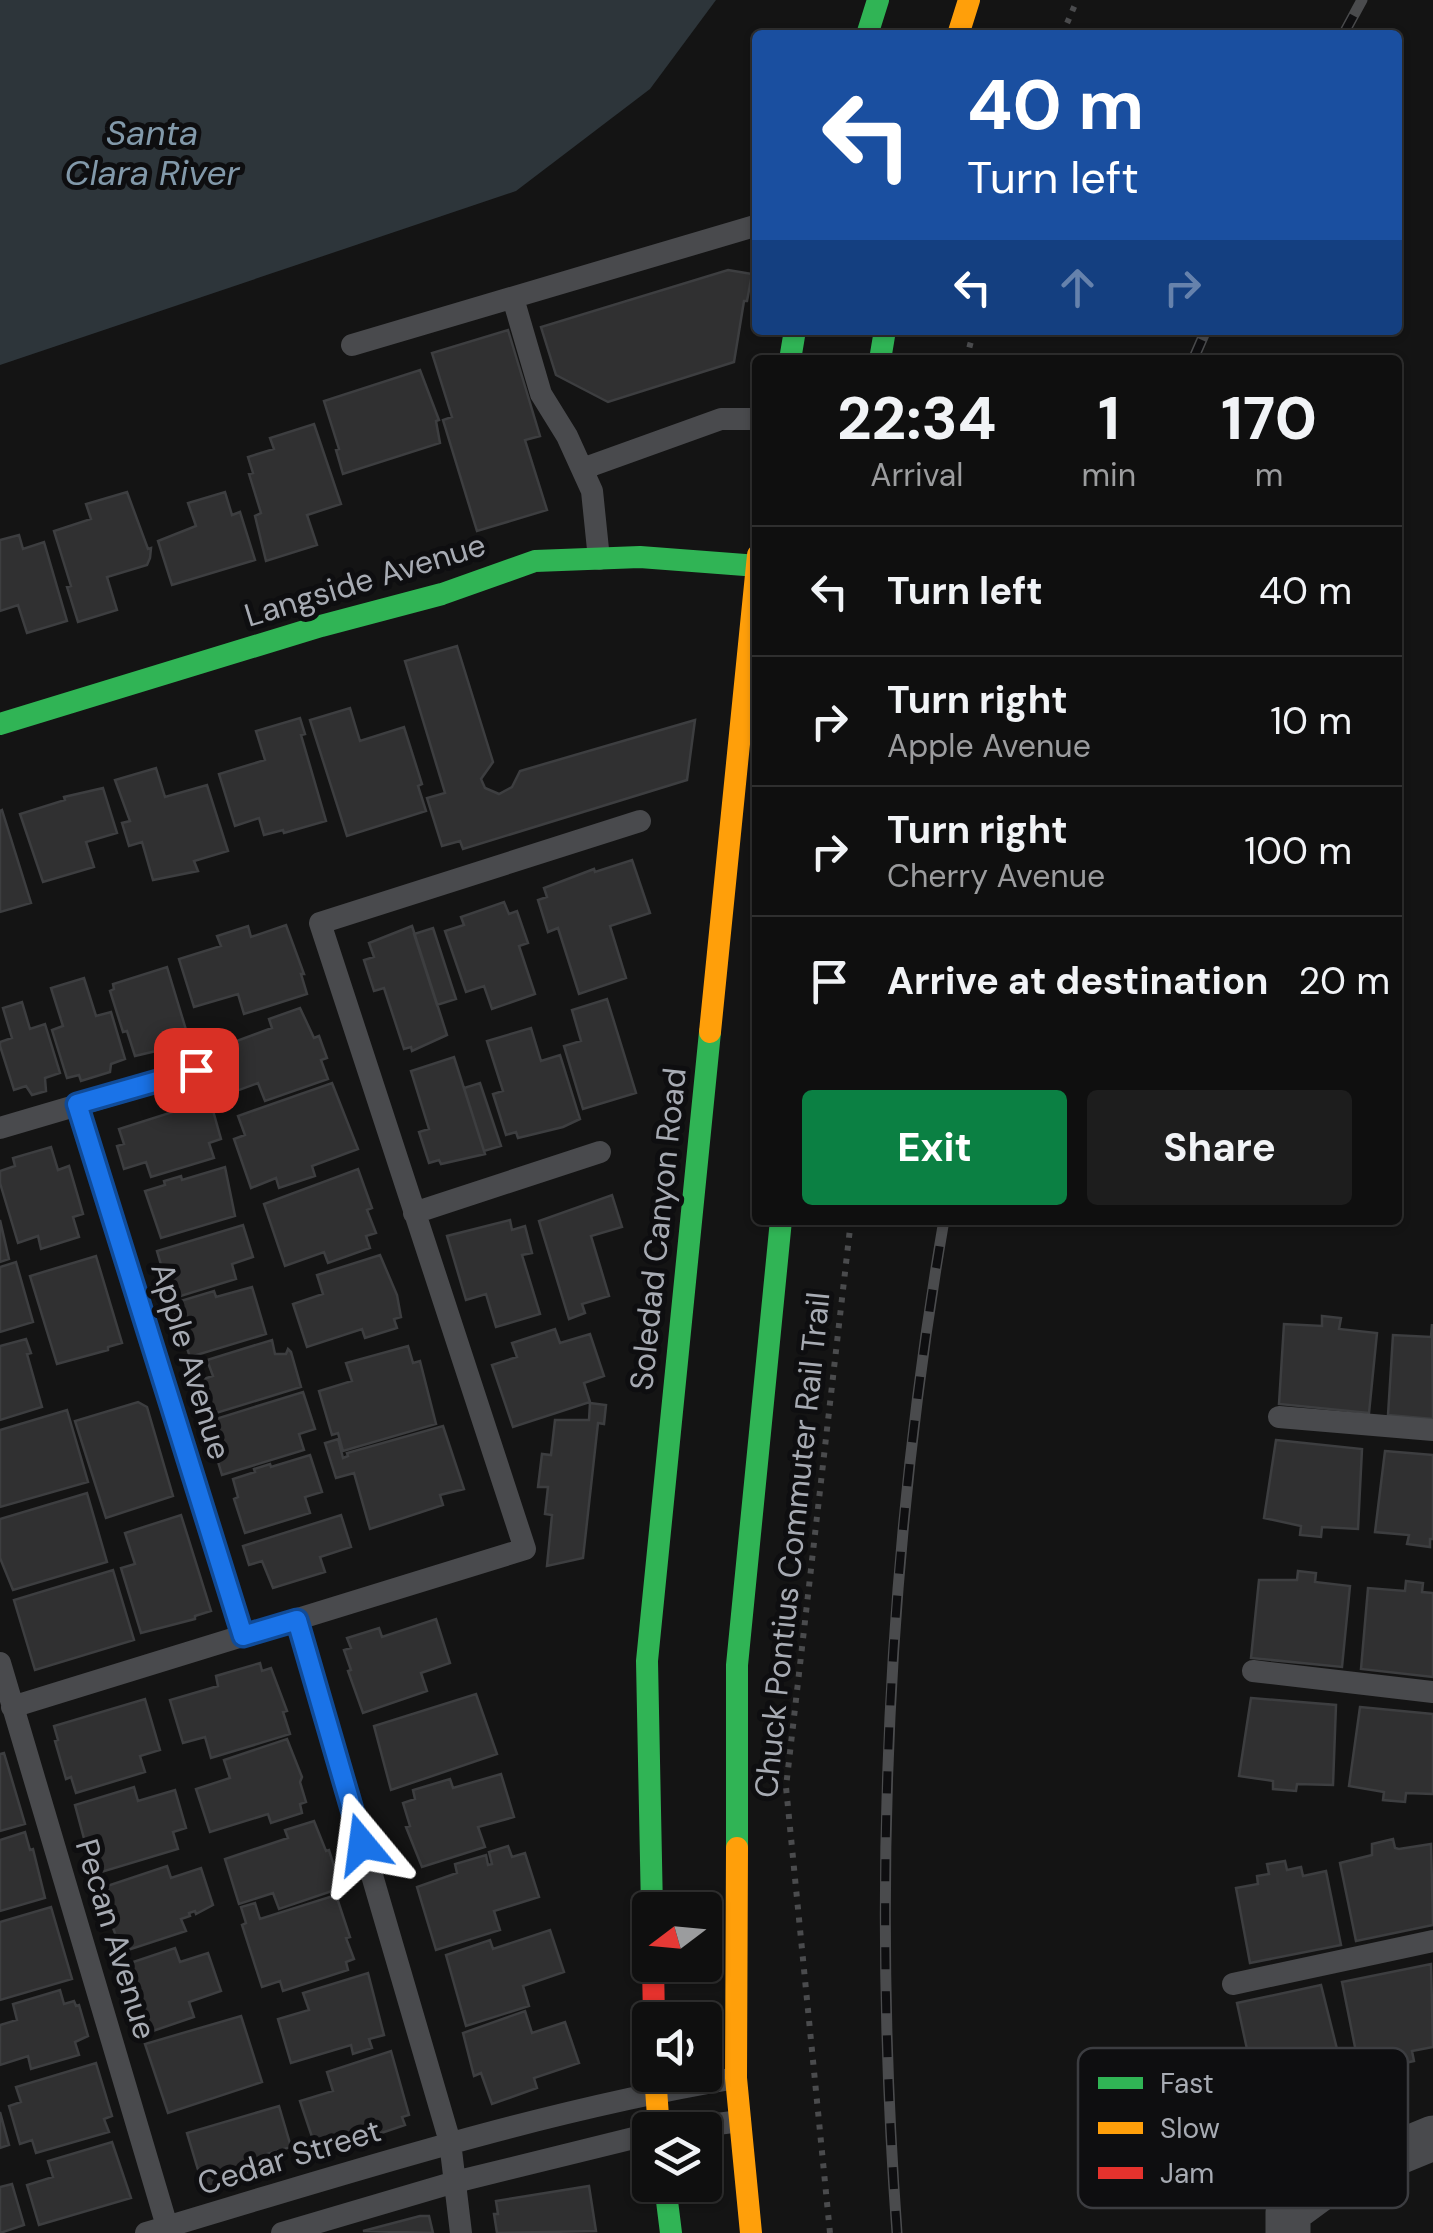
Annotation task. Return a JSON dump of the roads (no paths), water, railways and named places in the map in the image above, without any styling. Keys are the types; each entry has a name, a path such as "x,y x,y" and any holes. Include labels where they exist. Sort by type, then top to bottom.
{"main road":[{"path":"869,30 878,0"},
{"path":"960,30 969,0"},
{"name":"Langside Avenue","path":"0,724 320,626 442,594 535,562 640,557 752,562"},
{"name":"Soledad Canyon Road","path":"652,1892 648,1661 752,612"},
{"path":"751,2233 736,2078 737,1665 781,1225"},
{"path":"668,2202 671,2233"}],"street":[{"path":"1408,2148 1433,2138"}],"lane":[{"path":"352,345 752,226"},
{"path":"513,298 542,394 592,491 599,558"},
{"path":"582,469 721,418 752,419"},
{"path":"12,1706 525,1549 320,923 640,821"},
{"path":"0,1128 196,1070"},
{"name":"Apple Avenue","path":"77,1104 243,1636"},
{"path":"414,1213 600,1152"},
{"path":"1279,1417 1433,1430"},
{"path":"297,1620 450,2142 461,2233"},
{"name":"Pecan Avenue","path":"0,1663 161,2231"},
{"path":"1253,1671 1433,1692"},
{"path":"1233,1984 1433,1941"},
{"name":"Cedar Street","path":"722,2079 736,2078"},
{"name":"Cedar Street","path":"161,2231 632,2090"},
{"path":"722,2123 740,2121"},
{"path":"282,2233 455,2182 632,2138"}],"water":[{"name":"Santa Clara River","path":"0,0 716,0 650,89 516,191 0,365"}],"railway":[{"path":"1346,30 1362,0"},
{"path":"1195,355 1204,335"},
{"path":"897,2233 886,1978 889,1725 909,1473 943,1225"}]}
